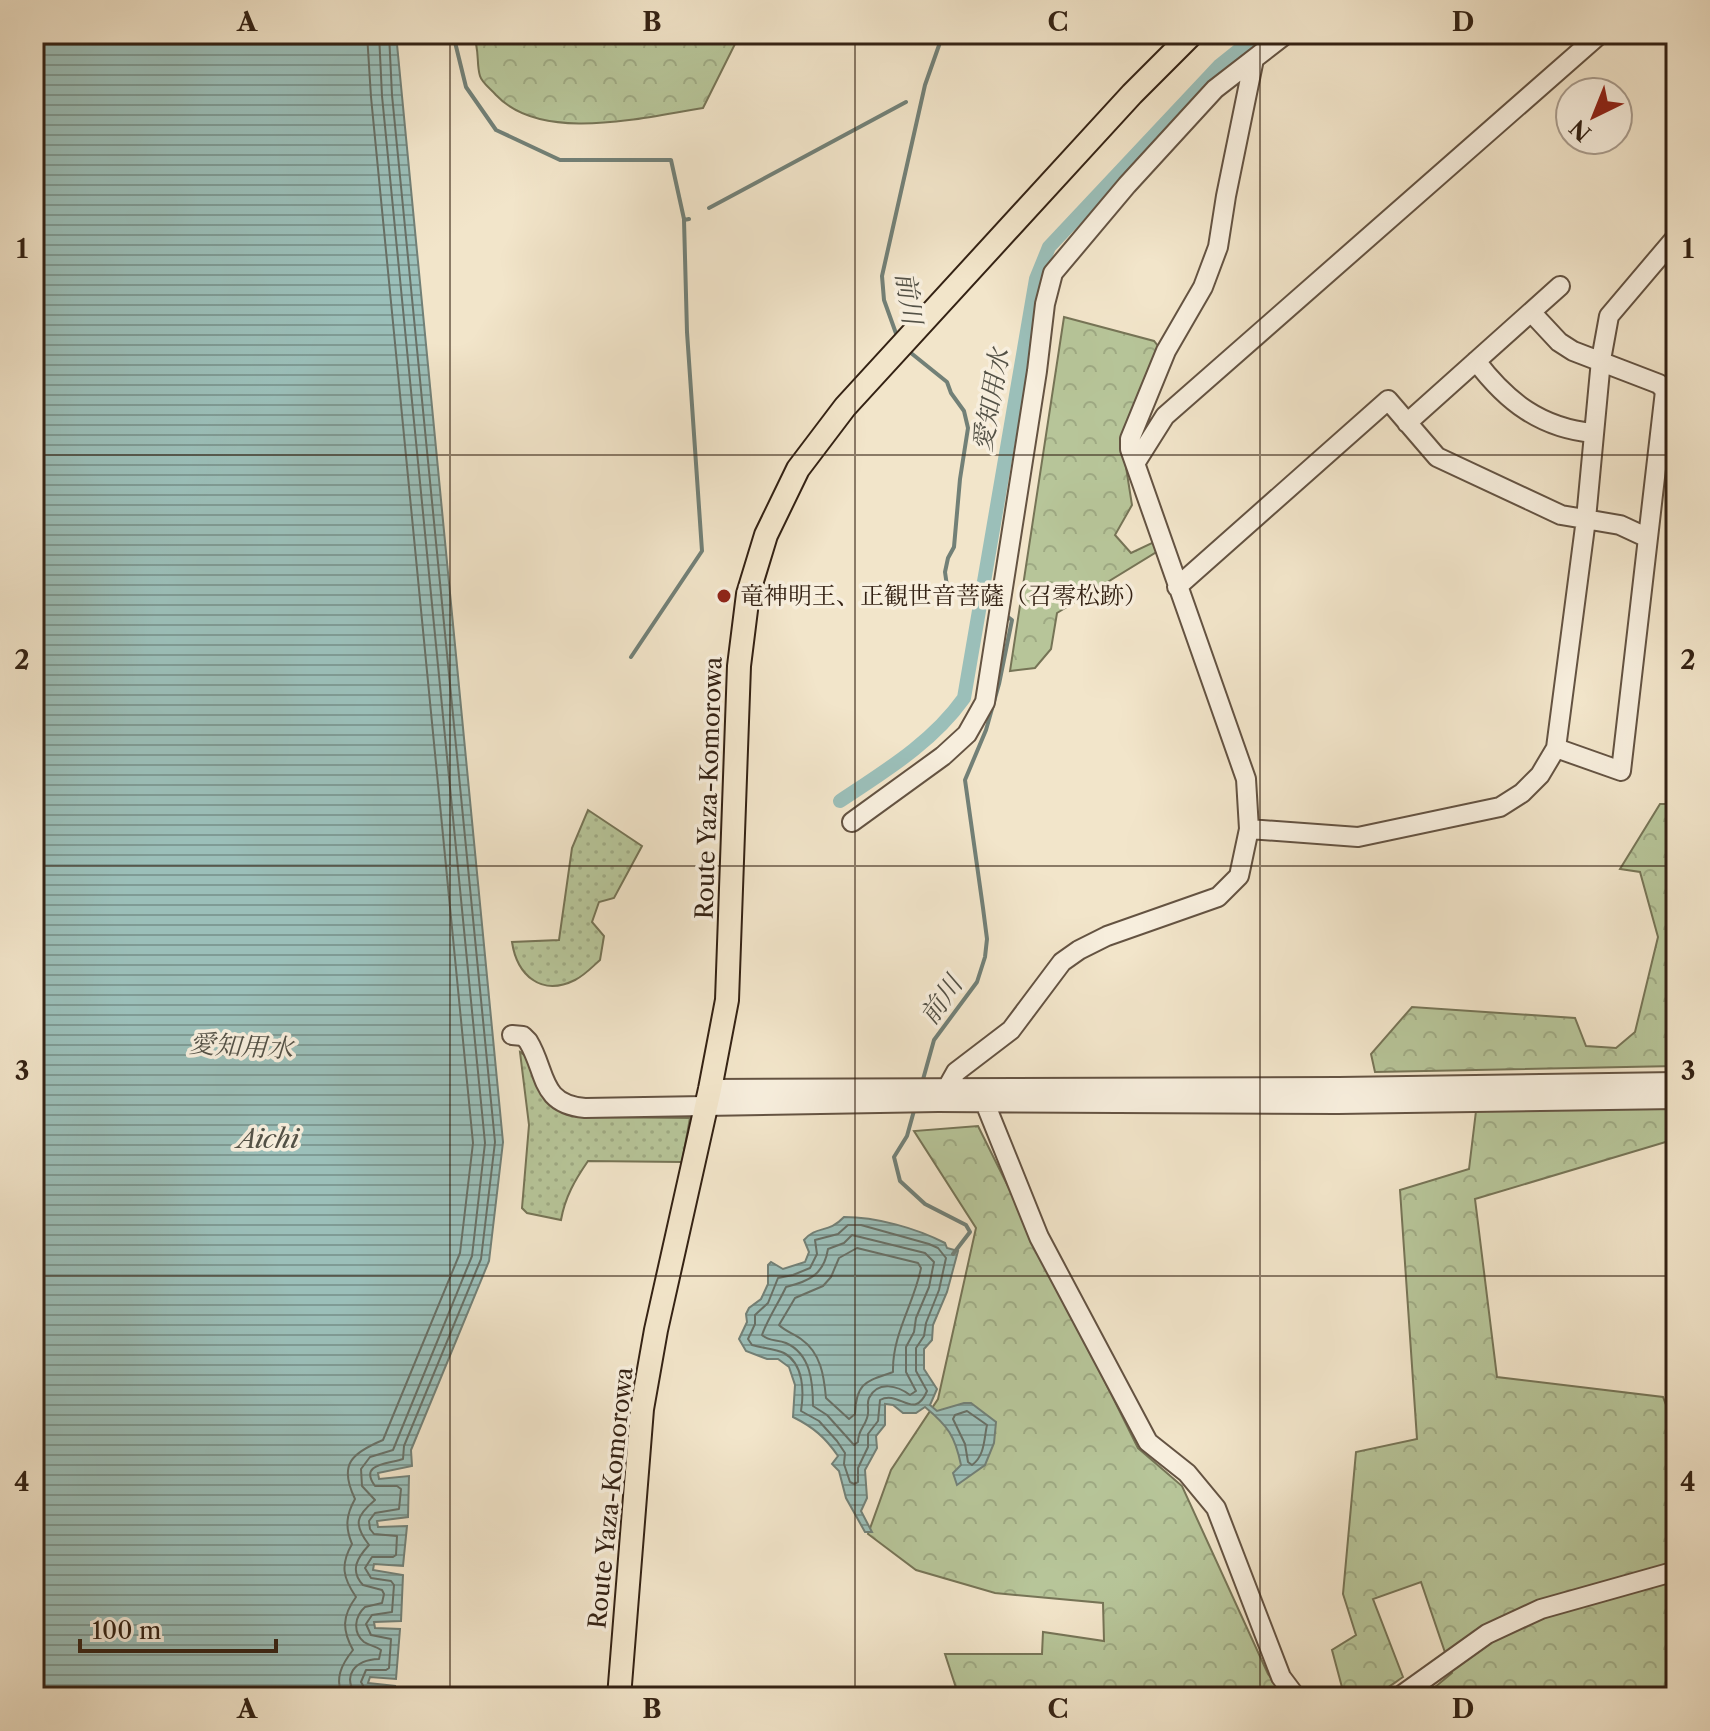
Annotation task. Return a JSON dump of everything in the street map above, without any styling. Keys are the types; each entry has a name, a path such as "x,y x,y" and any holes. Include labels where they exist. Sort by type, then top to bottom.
{"main road":[{"name":"Route Yaza-Komorowa","path":"619,1697 642,1409 727,1000 739,666 748,594 766,535 798,469 825,431 1132,94 1192,34"}],"street":[{"path":"1136,462 1165,416 1600,34"},
{"path":"852,822 943,756 967,734 985,702 1045,304 1053,273 1127,185 1215,89 1282,36"},
{"path":"947,1088 956,1072 1011,1030 1062,962 1107,936 1218,897 1239,876 1249,829 1246,779 1177,587 1130,449 1130,439 1166,351 1203,287 1218,247 1254,59"},
{"path":"1249,829 1358,837 1500,807 1522,793 1540,775 1556,748 1586,519 1601,360 1609,316 1676,237"},
{"path":"1407,423 1560,286"},
{"path":"1531,312 1559,342 1573,351 1659,384 1665,391 1621,771 1556,748"},
{"path":"1476,361 1491,381 1528,413 1547,424 1593,433"},
{"path":"1177,587 1388,400 1437,457 1561,515 1620,525 1648,538"},
{"path":"512,1035 523,1036 528,1041 548,1090 566,1105 585,1108 708,1097 947,1088 1676,1082"},
{"path":"708,1097 985,1103 1338,1104 1676,1099"},
{"path":"985,1103 1039,1237 1148,1442 1187,1473 1216,1508 1281,1677 1296,1697"},
{"path":"1399,1697 1487,1634 1541,1609 1676,1571"}],"green space":[{"path":"473,34 740,34 703,108 624,121 566,123 539,119 516,110 496,95 481,79"},
{"path":"1064,317 1154,341 1158,346 1123,448 1132,505 1115,535 1131,553 1154,542 1158,551 1057,613 1051,649 1035,668 1010,671"},
{"path":"1676,402 1676,476 1669,473"},
{"path":"1660,804 1676,804 1676,1066 1375,1072 1371,1054 1412,1007 1575,1018 1586,1046 1616,1048 1635,1032 1658,937 1640,872 1620,869"},
{"path":"588,810 642,846 614,898 599,902 592,922 604,936 600,960 575,980 563,985 541,984 525,973 512,942 559,940 572,848"},
{"path":"520,1052 535,1067 553,1104 578,1117 690,1118 682,1162 588,1161 571,1189 561,1220 527,1213 522,1208 529,1125"},
{"path":"1668,1108 1669,1141 1475,1199 1497,1377 1663,1397 1676,1431 1676,1669 1659,1697 1423,1697 1452,1673 1421,1582 1373,1599 1403,1677 1369,1696 1343,1691 1332,1650 1356,1635 1343,1594 1356,1452 1417,1439 1400,1190 1469,1169 1476,1111"},
{"path":"978,1126 1138,1448 1182,1486 1268,1674 1286,1697 959,1697 945,1654 1042,1654 1043,1632 1104,1641 1103,1603 995,1593 916,1570 868,1534 891,1470 938,1399 976,1228 914,1131"}],"water":[{"name":"Aichi","path":"34,34 396,34 503,1142 489,1261 411,1450 412,1466 378,1473 379,1479 409,1476 408,1517 377,1521 378,1527 407,1526 403,1566 374,1564 373,1570 403,1575 401,1621 374,1622 375,1628 400,1629 396,1679 370,1677 368,1683 395,1686 394,1697 34,1697"},
{"path":"844,1217 909,1228 958,1251 947,1292 933,1325 932,1340 924,1349 924,1369 937,1389 930,1405 937,1411 971,1403 996,1422 994,1443 985,1465 957,1485 953,1473 961,1465 956,1446 945,1426 925,1407 916,1413 903,1413 893,1405 885,1404 885,1425 876,1436 877,1448 865,1470 867,1498 861,1511 872,1532 865,1532 846,1498 839,1471 832,1464 838,1456 818,1433 793,1417 795,1385 789,1367 778,1359 767,1359 746,1351 739,1339 749,1308 761,1299 768,1284 768,1265 771,1262 783,1269 805,1262 809,1252 804,1240 813,1232 833,1226"}],"waterway":[{"path":"453,34 466,87 496,130 560,160 671,160 684,219"},
{"name":"前川","path":"898,339 884,300 882,276 925,85 943,34"},
{"name":"愛知用水","path":"840,801 923,742 964,698 1036,279 1049,247 1219,66 1259,34"},
{"path":"709,208 906,102"},
{"path":"631,657 702,551 687,332 684,220 689,219"},
{"name":"前川","path":"906,349 947,382 964,411 968,428 954,547 945,572 947,586 953,590"},
{"name":"前川","path":"922,1083 934,1040 977,982 985,957 987,939 965,780 986,730 999,684 1012,620 1008,617"},
{"name":"前川","path":"915,1107 907,1136 894,1157 900,1181 925,1204 966,1225 970,1232 953,1254"}],"place":[{"name":"竜神明王、正観世音菩薩（召零松跡）","path":"724,596"}]}
